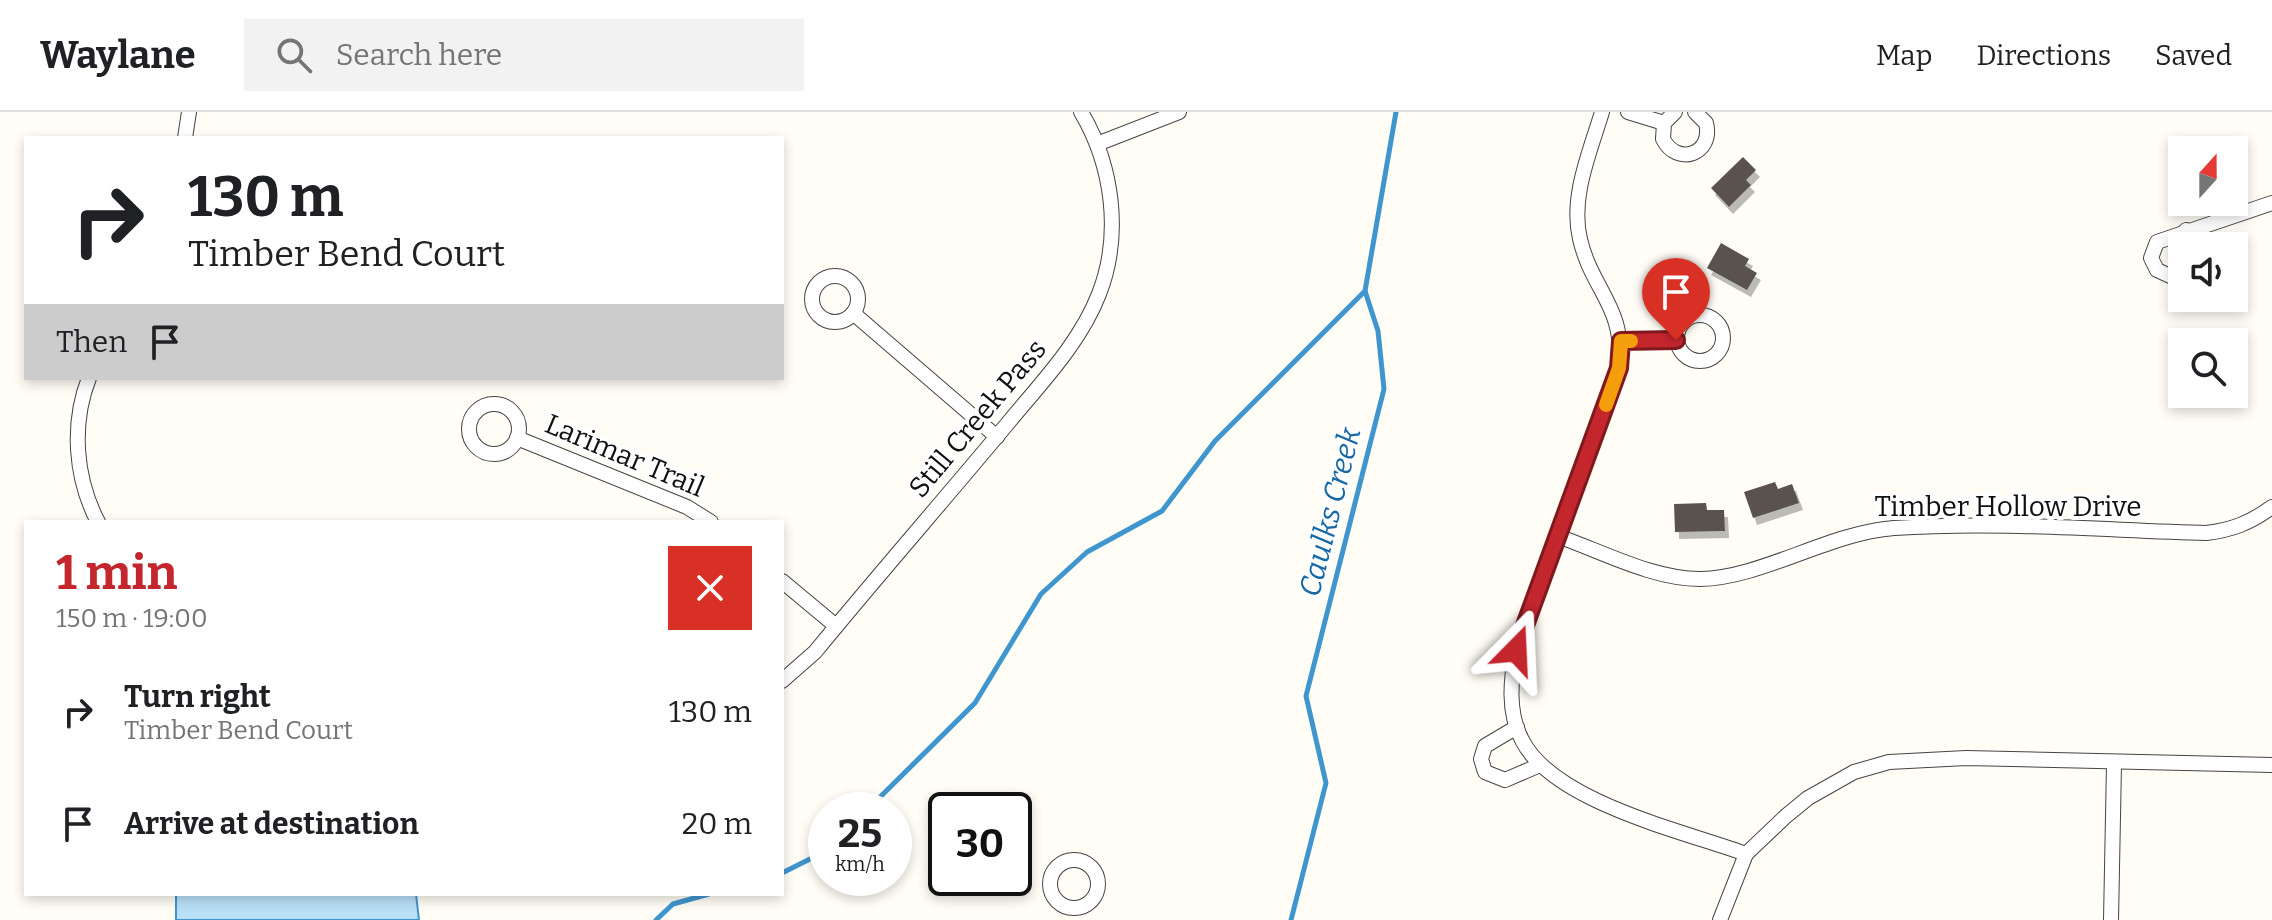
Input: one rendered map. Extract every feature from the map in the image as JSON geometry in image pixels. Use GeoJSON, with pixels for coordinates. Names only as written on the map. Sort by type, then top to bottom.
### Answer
{"type":"FeatureCollection","features":[{"type":"Feature","properties":{"kind":"street"},"geometry":{"type":"LineString","coordinates":[[185,136],[189,112]]}},
{"type":"Feature","properties":{"kind":"street","name":"Still Creek Pass"},"geometry":{"type":"LineString","coordinates":[[784,679],[815,652],[997,437],[1076,338],[1100,293],[1107,267],[1113,217],[1106,167],[1081,112]]}},
{"type":"Feature","properties":{"kind":"street"},"geometry":{"type":"LineString","coordinates":[[1097,144],[1179,112]]}},
{"type":"Feature","properties":{"kind":"street"},"geometry":{"type":"LineString","coordinates":[[1602,112],[1578,195],[1577,216],[1579,238],[1617,319],[1621,341],[1619,368],[1560,537],[1516,650],[1511,688],[1517,727],[1522,740],[1540,765],[1572,789],[1599,802],[1746,854]]}},
{"type":"Feature","properties":{"kind":"street"},"geometry":{"type":"LineString","coordinates":[[1628,112],[1664,123]]}},
{"type":"Feature","properties":{"kind":"street"},"geometry":{"type":"LineString","coordinates":[[1675,112],[1664,123],[1666,146],[1678,155],[1694,154],[1706,143],[1708,131],[1702,116],[1695,112]]}},
{"type":"Feature","properties":{"kind":"street"},"geometry":{"type":"LineString","coordinates":[[2180,232],[2272,203]]}},
{"type":"Feature","properties":{"kind":"street"},"geometry":{"type":"LineString","coordinates":[[2168,236],[2163,238],[2151,254],[2153,264],[2163,274],[2168,274]]}},
{"type":"Feature","properties":{"kind":"street"},"geometry":{"type":"LineString","coordinates":[[853,313],[997,437]]}},
{"type":"Feature","properties":{"kind":"street"},"geometry":{"type":"LineString","coordinates":[[1621,341],[1676,340]]}},
{"type":"Feature","properties":{"kind":"street"},"geometry":{"type":"LineString","coordinates":[[89,380],[78,424],[77,454],[84,486],[97,520]]}},
{"type":"Feature","properties":{"kind":"street","name":"Larimar Trail"},"geometry":{"type":"LineString","coordinates":[[517,438],[687,507],[708,520]]}},
{"type":"Feature","properties":{"kind":"street","name":"Timber Hollow Drive"},"geometry":{"type":"LineString","coordinates":[[1560,537],[1656,571],[1702,579],[1745,570],[1858,533],[1891,528],[1938,526],[2206,533],[2230,530],[2252,521],[2272,507]]}},
{"type":"Feature","properties":{"kind":"street"},"geometry":{"type":"LineString","coordinates":[[784,583],[836,626]]}},
{"type":"Feature","properties":{"kind":"street"},"geometry":{"type":"LineString","coordinates":[[1517,727],[1485,746],[1481,759],[1485,772],[1505,780],[1540,765]]}},
{"type":"Feature","properties":{"kind":"street"},"geometry":{"type":"LineString","coordinates":[[1720,920],[1746,854],[1808,798],[1854,772],[1889,762],[1966,758],[2114,764],[2272,765]]}},
{"type":"Feature","properties":{"kind":"street"},"geometry":{"type":"LineString","coordinates":[[2111,920],[2114,764]]}},
{"type":"Feature","properties":{"kind":"water"},"geometry":{"type":"Polygon","coordinates":[[[176,896],[416,896],[419,920],[176,920],[176,896]]]}},
{"type":"Feature","properties":{"kind":"building"},"geometry":{"type":"Polygon","coordinates":[[[1743,157],[1756,170],[1746,180],[1751,185],[1729,207],[1711,188],[1743,157]]]}},
{"type":"Feature","properties":{"kind":"building"},"geometry":{"type":"Polygon","coordinates":[[[1721,243],[1749,259],[1745,266],[1757,273],[1747,290],[1707,268],[1721,243]]]}},
{"type":"Feature","properties":{"kind":"building"},"geometry":{"type":"Polygon","coordinates":[[[1775,482],[1778,489],[1792,484],[1799,503],[1753,518],[1744,492],[1775,482]]]}},
{"type":"Feature","properties":{"kind":"building"},"geometry":{"type":"Polygon","coordinates":[[[1706,503],[1707,510],[1724,510],[1725,531],[1675,532],[1674,504],[1706,503]]]}},
{"type":"Feature","properties":{"kind":"waterway","name":"Caulks Creek"},"geometry":{"type":"LineString","coordinates":[[1291,920],[1326,783],[1306,696],[1384,389],[1378,331],[1365,291],[1396,112]]}},
{"type":"Feature","properties":{"kind":"waterway"},"geometry":{"type":"LineString","coordinates":[[885,792],[975,703],[1041,594],[1087,552],[1162,511],[1215,441],[1365,291]]}},
{"type":"Feature","properties":{"kind":"waterway"},"geometry":{"type":"LineString","coordinates":[[784,872],[808,860]]}},
{"type":"Feature","properties":{"kind":"waterway"},"geometry":{"type":"LineString","coordinates":[[656,920],[673,904],[702,896]]}},
{"type":"Feature","properties":{"kind":"slow traffic"},"geometry":{"type":"LineString","coordinates":[[1606,405],[1619,368],[1621,341],[1631,341]]}},
{"type":"Feature","properties":{"kind":"route"},"geometry":{"type":"LineString","coordinates":[[1516,650],[1560,537],[1619,368],[1621,341],[1676,340]]}}]}
